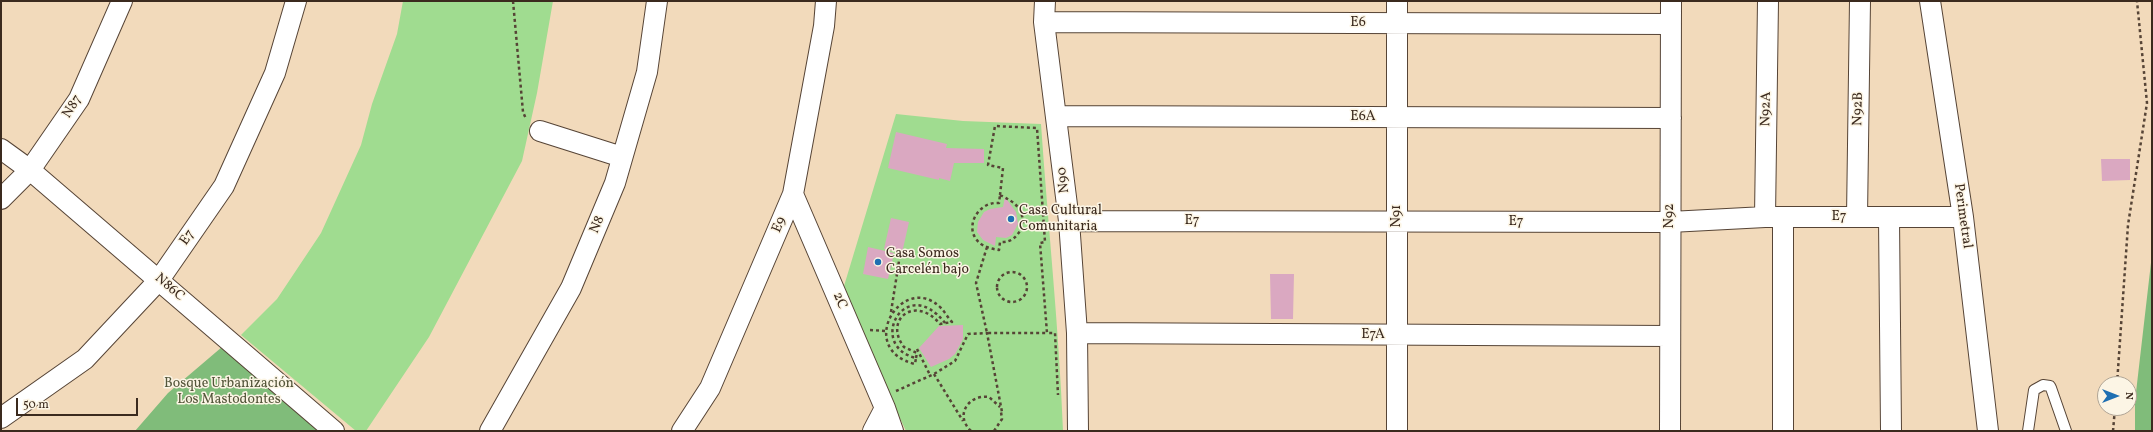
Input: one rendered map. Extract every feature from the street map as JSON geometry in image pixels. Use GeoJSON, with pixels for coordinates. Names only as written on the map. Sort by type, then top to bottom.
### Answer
{"type":"FeatureCollection","features":[{"type":"Feature","properties":{"kind":"street","name":"N87"},"geometry":{"type":"LineString","coordinates":[[1,200],[30,170],[79,99],[122,1]]}},
{"type":"Feature","properties":{"kind":"street","name":"E7"},"geometry":{"type":"LineString","coordinates":[[1,418],[85,359],[159,280],[224,186],[276,73],[296,1]]}},
{"type":"Feature","properties":{"kind":"street","name":"N8"},"geometry":{"type":"LineString","coordinates":[[490,431],[571,288],[615,183],[647,72],[657,1]]}},
{"type":"Feature","properties":{"kind":"street","name":"E9"},"geometry":{"type":"LineString","coordinates":[[682,431],[710,388],[793,194],[824,26],[826,1]]}},
{"type":"Feature","properties":{"kind":"street","name":"N90"},"geometry":{"type":"LineString","coordinates":[[1046,1],[1044,22],[1068,221],[1077,333],[1078,431]]}},
{"type":"Feature","properties":{"kind":"street","name":"N91"},"geometry":{"type":"LineString","coordinates":[[1397,1],[1397,431]]}},
{"type":"Feature","properties":{"kind":"street","name":"N92"},"geometry":{"type":"LineString","coordinates":[[1670,431],[1671,1]]}},
{"type":"Feature","properties":{"kind":"street","name":"N92A"},"geometry":{"type":"LineString","coordinates":[[1768,1],[1774,217],[1783,431]]}},
{"type":"Feature","properties":{"kind":"street","name":"N92B"},"geometry":{"type":"LineString","coordinates":[[1857,218],[1860,1]]}},
{"type":"Feature","properties":{"kind":"street","name":"Perimetral"},"geometry":{"type":"LineString","coordinates":[[1930,1],[1963,217],[1988,431]]}},
{"type":"Feature","properties":{"kind":"street","name":"E6"},"geometry":{"type":"LineString","coordinates":[[1044,22],[1671,24]]}},
{"type":"Feature","properties":{"kind":"street","name":"E6A"},"geometry":{"type":"LineString","coordinates":[[1056,116],[1671,118]]}},
{"type":"Feature","properties":{"kind":"street"},"geometry":{"type":"LineString","coordinates":[[540,130],[622,157]]}},
{"type":"Feature","properties":{"kind":"street","name":"N86C"},"geometry":{"type":"LineString","coordinates":[[1,149],[30,170],[334,431]]}},
{"type":"Feature","properties":{"kind":"street","name":"2C"},"geometry":{"type":"LineString","coordinates":[[793,194],[889,401],[893,431]]}},
{"type":"Feature","properties":{"kind":"street","name":"E7"},"geometry":{"type":"LineString","coordinates":[[1068,221],[1670,222],[1774,217],[1963,217]]}},
{"type":"Feature","properties":{"kind":"street"},"geometry":{"type":"LineString","coordinates":[[1889,218],[1891,431]]}},
{"type":"Feature","properties":{"kind":"street","name":"E7A"},"geometry":{"type":"LineString","coordinates":[[1077,333],[1670,336]]}},
{"type":"Feature","properties":{"kind":"street"},"geometry":{"type":"LineString","coordinates":[[873,431],[889,401]]}},
{"type":"Feature","properties":{"kind":"lane"},"geometry":{"type":"LineString","coordinates":[[2028,431],[2034,390],[2043,385],[2050,386],[2051,388],[2066,431]]}},
{"type":"Feature","properties":{"kind":"path"},"geometry":{"type":"LineString","coordinates":[[514,1],[523,112],[530,126],[540,130]]}},
{"type":"Feature","properties":{"kind":"path"},"geometry":{"type":"LineString","coordinates":[[2118,376],[2128,225],[2147,103],[2137,1]]}},
{"type":"Feature","properties":{"kind":"path"},"geometry":{"type":"LineString","coordinates":[[1000,195],[1015,203],[1020,209],[1023,225],[1014,238],[1007,242],[1000,242],[999,250],[987,247],[975,237],[973,221],[981,208],[988,204],[999,203],[1003,168],[988,165],[994,126],[1038,128],[1045,242],[1040,243],[1047,333]]}},
{"type":"Feature","properties":{"kind":"path"},"geometry":{"type":"LineString","coordinates":[[987,247],[976,283],[1002,412],[999,426],[994,431]]}},
{"type":"Feature","properties":{"kind":"path"},"geometry":{"type":"LineString","coordinates":[[891,314],[900,261]]}},
{"type":"Feature","properties":{"kind":"path"},"geometry":{"type":"LineString","coordinates":[[1012,272],[1023,276],[1028,287],[1024,298],[1013,303],[1002,298],[997,288],[1001,277],[1012,272]]}},
{"type":"Feature","properties":{"kind":"path"},"geometry":{"type":"LineString","coordinates":[[920,298],[931,301],[940,307],[952,322],[940,324],[933,315],[919,310],[912,310],[900,319],[897,326],[899,341],[904,347],[917,353],[915,364],[905,362],[896,355],[889,346],[886,324],[891,314],[898,305],[909,300],[920,298]]}},
{"type":"Feature","properties":{"kind":"path"},"geometry":{"type":"LineString","coordinates":[[916,358],[908,356],[895,343],[892,335],[896,317],[902,310],[910,306],[920,305],[928,307],[936,312],[945,323]]}},
{"type":"Feature","properties":{"kind":"path"},"geometry":{"type":"LineString","coordinates":[[866,330],[886,331]]}},
{"type":"Feature","properties":{"kind":"path"},"geometry":{"type":"LineString","coordinates":[[889,401],[955,361],[968,334],[987,333],[1055,333],[1058,401]]}},
{"type":"Feature","properties":{"kind":"path"},"geometry":{"type":"LineString","coordinates":[[917,349],[930,375]]}},
{"type":"Feature","properties":{"kind":"path"},"geometry":{"type":"LineString","coordinates":[[934,374],[971,431]]}},
{"type":"Feature","properties":{"kind":"path"},"geometry":{"type":"LineString","coordinates":[[966,425],[964,412],[966,406],[976,397],[989,397],[995,401],[1002,412]]}},
{"type":"Feature","properties":{"kind":"path"},"geometry":{"type":"LineString","coordinates":[[2113,431],[2114,416]]}},
{"type":"Feature","properties":{"kind":"green space"},"geometry":{"type":"Polygon","coordinates":[[[403,1],[553,1],[537,93],[522,161],[429,337],[366,431],[356,431],[241,335],[277,299],[321,233],[361,145],[372,104],[397,34],[403,1]]]}},
{"type":"Feature","properties":{"kind":"green space"},"geometry":{"type":"Polygon","coordinates":[[[896,114],[963,121],[1041,124],[1056,315],[1063,431],[906,431],[881,378],[844,286],[896,114]]]}},
{"type":"Feature","properties":{"kind":"green space"},"geometry":{"type":"Polygon","coordinates":[[[2152,254],[2152,431],[2135,431],[2135,416],[2137,416],[2137,384],[2152,254]]]}},
{"type":"Feature","properties":{"kind":"green space","name":"Bosque Urbanización Los Mastodontes"},"geometry":{"type":"Polygon","coordinates":[[[229,341],[334,431],[135,431],[168,393],[229,341]]]}},
{"type":"Feature","properties":{"kind":"building"},"geometry":{"type":"Polygon","coordinates":[[[896,132],[947,144],[946,148],[984,149],[984,163],[954,163],[950,181],[939,178],[939,180],[888,168],[896,132]]]}},
{"type":"Feature","properties":{"kind":"building"},"geometry":{"type":"Polygon","coordinates":[[[2101,159],[2130,159],[2130,180],[2102,181],[2101,159]]]}},
{"type":"Feature","properties":{"kind":"building"},"geometry":{"type":"Polygon","coordinates":[[[1005,197],[1016,212],[1018,224],[1012,235],[1006,238],[996,237],[995,246],[983,240],[977,232],[978,222],[984,212],[990,209],[1003,207],[1005,197]]]}},
{"type":"Feature","properties":{"kind":"building"},"geometry":{"type":"Polygon","coordinates":[[[891,218],[909,222],[902,253],[884,249],[891,218]]]}},
{"type":"Feature","properties":{"kind":"building"},"geometry":{"type":"Polygon","coordinates":[[[868,247],[894,253],[888,279],[863,274],[868,247]]]}},
{"type":"Feature","properties":{"kind":"building"},"geometry":{"type":"Polygon","coordinates":[[[1270,274],[1294,274],[1293,319],[1271,319],[1270,274]]]}},
{"type":"Feature","properties":{"kind":"building"},"geometry":{"type":"Polygon","coordinates":[[[963,325],[963,339],[955,354],[949,359],[931,367],[919,348],[939,326],[963,325]]]}},
{"type":"Feature","properties":{"kind":"place","name":"Casa Cultural Comunitaria"},"geometry":{"type":"Point","coordinates":[1011,219]}},
{"type":"Feature","properties":{"kind":"place","name":"Casa Somos Carcelén bajo"},"geometry":{"type":"Point","coordinates":[878,262]}}]}
